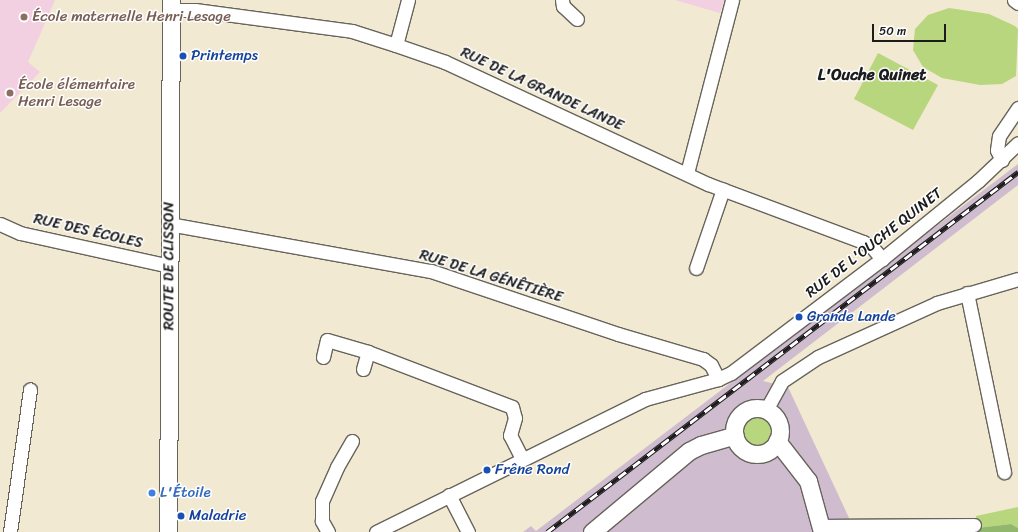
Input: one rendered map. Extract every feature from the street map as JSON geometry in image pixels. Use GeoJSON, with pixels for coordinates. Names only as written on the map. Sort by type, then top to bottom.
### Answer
{"type":"FeatureCollection","features":[{"type":"Feature","properties":{"kind":"main road","name":"ROUTE DE CLISSON"},"geometry":{"type":"LineString","coordinates":[[168,532],[170,5]]}},
{"type":"Feature","properties":{"kind":"main road"},"geometry":{"type":"LineString","coordinates":[[756,408],[766,410],[777,421],[780,431],[777,441],[768,451],[754,454],[741,448],[734,435],[735,424],[741,415],[756,408]]}},
{"type":"Feature","properties":{"kind":"main road"},"geometry":{"type":"LineString","coordinates":[[592,532],[689,452],[701,445],[734,435]]}},
{"type":"Feature","properties":{"kind":"main road"},"geometry":{"type":"LineString","coordinates":[[777,441],[808,481],[821,529]]}},
{"type":"Feature","properties":{"kind":"street"},"geometry":{"type":"LineString","coordinates":[[396,45],[408,0]]}},
{"type":"Feature","properties":{"kind":"street"},"geometry":{"type":"LineString","coordinates":[[562,0],[563,6],[577,19]]}},
{"type":"Feature","properties":{"kind":"street"},"geometry":{"type":"LineString","coordinates":[[687,173],[732,0]]}},
{"type":"Feature","properties":{"kind":"street"},"geometry":{"type":"LineString","coordinates":[[1014,0],[1018,3]]}},
{"type":"Feature","properties":{"kind":"street","name":"RUE DE LA GRANDE LANDE"},"geometry":{"type":"LineString","coordinates":[[170,5],[195,10],[352,31],[445,62],[723,189],[862,242],[872,247],[882,258]]}},
{"type":"Feature","properties":{"kind":"street"},"geometry":{"type":"LineString","coordinates":[[1002,160],[997,150],[999,136],[1018,108]]}},
{"type":"Feature","properties":{"kind":"street","name":"RUE DE L'OUCHE QUINET"},"geometry":{"type":"LineString","coordinates":[[376,532],[646,399],[718,379],[746,362],[882,258],[1002,160],[1018,143]]}},
{"type":"Feature","properties":{"kind":"street"},"geometry":{"type":"LineString","coordinates":[[696,268],[723,189]]}},
{"type":"Feature","properties":{"kind":"street","name":"RUE DES ÉCOLES"},"geometry":{"type":"LineString","coordinates":[[0,224],[20,233],[170,266]]}},
{"type":"Feature","properties":{"kind":"street","name":"RUE DE LA GÉNÊTIÈRE"},"geometry":{"type":"LineString","coordinates":[[169,224],[431,271],[618,334],[703,359],[711,365],[718,379]]}},
{"type":"Feature","properties":{"kind":"street"},"geometry":{"type":"LineString","coordinates":[[766,410],[778,386],[802,366],[851,340],[967,293],[1018,279]]}},
{"type":"Feature","properties":{"kind":"street"},"geometry":{"type":"LineString","coordinates":[[967,293],[1004,472]]}},
{"type":"Feature","properties":{"kind":"street"},"geometry":{"type":"LineString","coordinates":[[323,357],[327,340],[368,352],[512,407],[516,418],[510,435],[522,459]]}},
{"type":"Feature","properties":{"kind":"street"},"geometry":{"type":"LineString","coordinates":[[364,369],[368,352]]}},
{"type":"Feature","properties":{"kind":"street"},"geometry":{"type":"LineString","coordinates":[[10,532],[30,389]]}},
{"type":"Feature","properties":{"kind":"street"},"geometry":{"type":"LineString","coordinates":[[328,532],[322,520],[322,501],[337,467],[352,441]]}},
{"type":"Feature","properties":{"kind":"street"},"geometry":{"type":"LineString","coordinates":[[449,495],[468,532]]}},
{"type":"Feature","properties":{"kind":"street"},"geometry":{"type":"LineString","coordinates":[[821,529],[974,525]]}},
{"type":"Feature","properties":{"kind":"shaded area"},"geometry":{"type":"Polygon","coordinates":[[[0,0],[55,0],[28,62],[40,72],[0,113],[0,0]]]}},
{"type":"Feature","properties":{"kind":"shaded area"},"geometry":{"type":"Polygon","coordinates":[[[675,0],[724,0],[720,13],[675,0]]]}},
{"type":"Feature","properties":{"kind":"shaded area"},"geometry":{"type":"Polygon","coordinates":[[[1018,164],[1018,185],[763,381],[788,387],[850,520],[844,532],[523,532],[531,526],[536,531],[1018,164]]]}},
{"type":"Feature","properties":{"kind":"green space"},"geometry":{"type":"Polygon","coordinates":[[[949,8],[989,14],[1015,26],[1018,29],[1016,76],[1002,84],[980,85],[942,78],[923,67],[913,50],[915,29],[928,15],[949,8]]]}},
{"type":"Feature","properties":{"kind":"green space"},"geometry":{"type":"Polygon","coordinates":[[[878,53],[938,85],[913,130],[854,99],[878,53]]]}},
{"type":"Feature","properties":{"kind":"green space"},"geometry":{"type":"Polygon","coordinates":[[[757,416],[763,417],[770,423],[773,432],[772,438],[766,445],[757,448],[751,447],[744,441],[741,432],[742,426],[748,419],[757,416]]]}},
{"type":"Feature","properties":{"kind":"green space"},"geometry":{"type":"Polygon","coordinates":[[[1018,507],[1018,528],[1011,524],[977,528],[976,516],[1018,507]]]}},
{"type":"Feature","properties":{"kind":"green space"},"geometry":{"type":"Polygon","coordinates":[[[1011,524],[1018,528],[1018,532],[977,532],[977,528],[1011,524]]]}},
{"type":"Feature","properties":{"kind":"railway"},"geometry":{"type":"LineString","coordinates":[[547,532],[1018,172]]}},
{"type":"Feature","properties":{"kind":"place","name":"École maternelle Henri Lesage"},"geometry":{"type":"Point","coordinates":[24,17]}},
{"type":"Feature","properties":{"kind":"place","name":"Printemps"},"geometry":{"type":"Point","coordinates":[183,56]}},
{"type":"Feature","properties":{"kind":"place","name":"École élémentaire Henri Lesage"},"geometry":{"type":"Point","coordinates":[10,93]}},
{"type":"Feature","properties":{"kind":"place","name":"Grande Lande"},"geometry":{"type":"Point","coordinates":[799,317]}},
{"type":"Feature","properties":{"kind":"place","name":"Frêne Rond"},"geometry":{"type":"Point","coordinates":[487,470]}},
{"type":"Feature","properties":{"kind":"place","name":"L'Étoile"},"geometry":{"type":"Point","coordinates":[152,493]}},
{"type":"Feature","properties":{"kind":"place","name":"Maladrie"},"geometry":{"type":"Point","coordinates":[181,516]}},
{"type":"Feature","properties":{"kind":"district","name":"L'Ouche Quinet"},"geometry":{"type":"Point","coordinates":[872,75]}}]}
